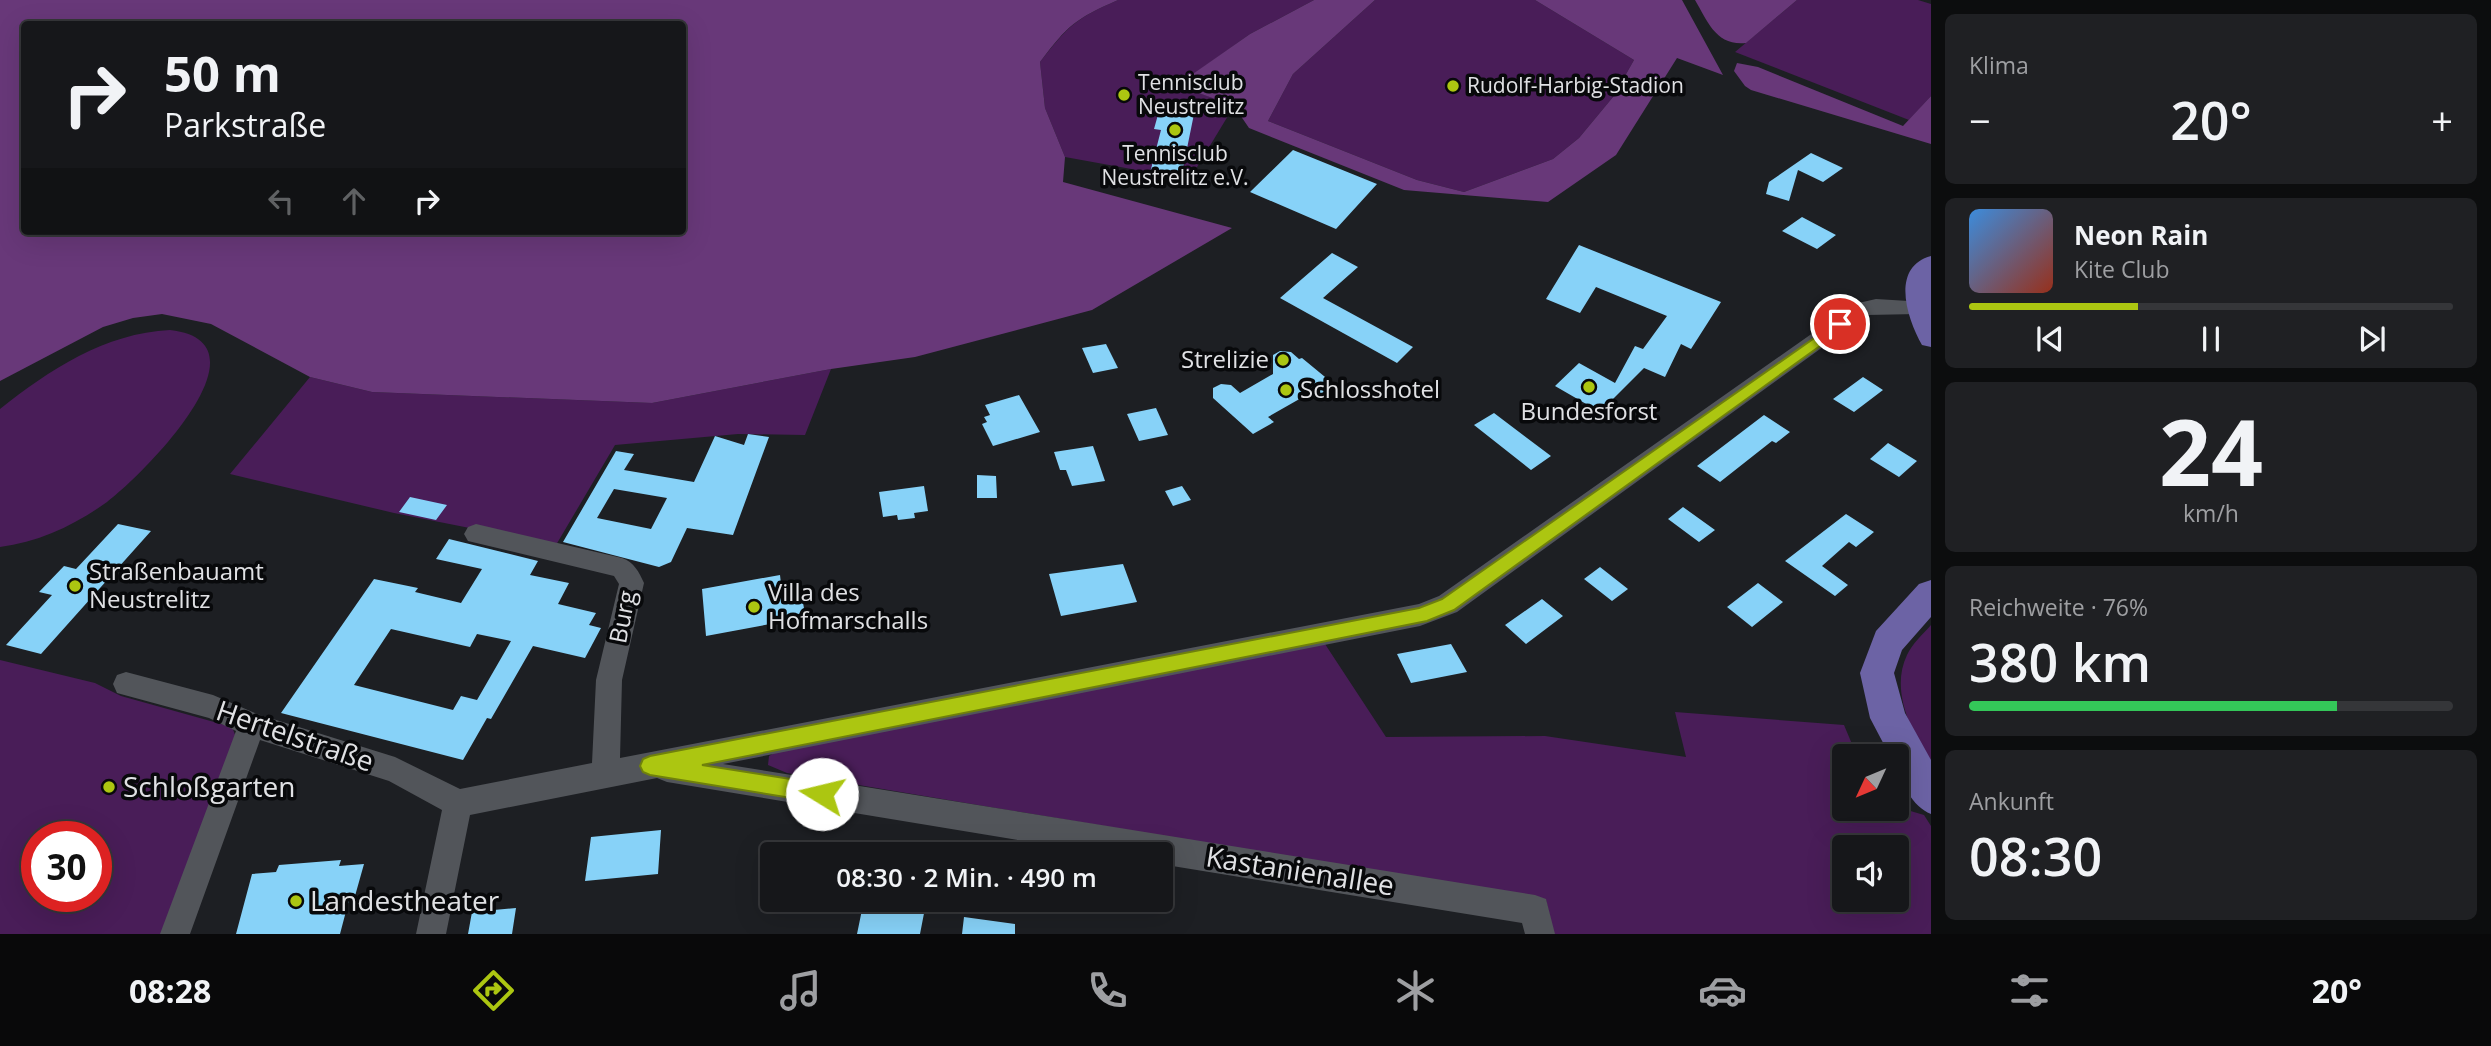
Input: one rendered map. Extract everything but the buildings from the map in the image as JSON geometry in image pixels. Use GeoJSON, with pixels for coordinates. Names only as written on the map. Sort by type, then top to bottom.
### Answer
{"type":"FeatureCollection","features":[{"type":"Feature","properties":{"kind":"main road"},"geometry":{"type":"LineString","coordinates":[[1931,264],[1919,278],[1916,297],[1931,338]]}},
{"type":"Feature","properties":{"kind":"main road"},"geometry":{"type":"LineString","coordinates":[[1931,594],[1888,642],[1877,673],[1888,718],[1931,796]]}},
{"type":"Feature","properties":{"kind":"street"},"geometry":{"type":"LineString","coordinates":[[431,934],[458,803],[1420,615],[1448,604],[1861,309],[1876,306],[1918,307]]}},
{"type":"Feature","properties":{"kind":"street","name":"Burg"},"geometry":{"type":"LineString","coordinates":[[476,534],[622,568],[632,583],[609,680],[605,775]]}},
{"type":"Feature","properties":{"kind":"street","name":"Hertelstraße"},"geometry":{"type":"LineString","coordinates":[[126,684],[213,707],[252,725],[395,770],[458,803]]}},
{"type":"Feature","properties":{"kind":"street"},"geometry":{"type":"LineString","coordinates":[[175,934],[252,725]]}},
{"type":"Feature","properties":{"kind":"street","name":"Kastanienallee"},"geometry":{"type":"LineString","coordinates":[[650,766],[1538,922]]}},
{"type":"Feature","properties":{"kind":"shaded area"},"geometry":{"type":"Polygon","coordinates":[[[0,0],[1118,0],[1073,24],[1040,62],[1045,108],[1065,157],[1063,182],[1232,228],[1092,310],[915,357],[831,369],[652,403],[372,392],[310,377],[211,324],[162,314],[133,318],[103,327],[0,381],[0,0]]]}},
{"type":"Feature","properties":{"kind":"shaded area","name":"Tennisclub Neustrelitz"},"geometry":{"type":"Polygon","coordinates":[[[1118,0],[1314,0],[1250,34],[1178,85],[1234,106],[1191,177],[1181,178],[1065,157],[1045,108],[1040,62],[1074,24],[1118,0]]]}},
{"type":"Feature","properties":{"kind":"shaded area"},"geometry":{"type":"Polygon","coordinates":[[[1314,0],[1375,0],[1293,74],[1268,121],[1417,180],[1464,192],[1553,159],[1579,138],[1613,97],[1634,60],[1535,0],[1682,0],[1723,75],[1677,58],[1616,155],[1548,202],[1404,190],[1249,128],[1234,106],[1177,85],[1250,34],[1314,0]]]}},
{"type":"Feature","properties":{"kind":"shaded area","name":"Rudolf-Harbig-Stadion"},"geometry":{"type":"Polygon","coordinates":[[[1375,0],[1535,0],[1634,60],[1613,97],[1579,138],[1553,159],[1464,192],[1417,180],[1268,121],[1293,74],[1375,0]]]}},
{"type":"Feature","properties":{"kind":"shaded area"},"geometry":{"type":"Polygon","coordinates":[[[1695,0],[1797,0],[1746,43],[1736,43],[1727,41],[1714,31],[1695,0]]]}},
{"type":"Feature","properties":{"kind":"shaded area"},"geometry":{"type":"Polygon","coordinates":[[[1797,0],[1918,0],[1931,4],[1931,96],[1909,120],[1735,52],[1797,0]]]}},
{"type":"Feature","properties":{"kind":"shaded area"},"geometry":{"type":"Polygon","coordinates":[[[1737,63],[1758,67],[1903,126],[1931,96],[1931,144],[1751,90],[1734,71],[1737,63]]]}},
{"type":"Feature","properties":{"kind":"shaded area"},"geometry":{"type":"Polygon","coordinates":[[[170,330],[199,340],[210,358],[206,383],[191,411],[170,439],[124,488],[95,510],[43,537],[0,547],[0,409],[79,356],[123,338],[170,330]]]}},
{"type":"Feature","properties":{"kind":"shaded area"},"geometry":{"type":"Polygon","coordinates":[[[831,369],[805,435],[738,434],[615,445],[556,545],[394,513],[230,474],[310,377],[372,392],[652,403],[831,369]]]}},
{"type":"Feature","properties":{"kind":"shaded area"},"geometry":{"type":"Polygon","coordinates":[[[1931,625],[1931,767],[1911,727],[1902,698],[1901,684],[1907,655],[1931,625]]]}},
{"type":"Feature","properties":{"kind":"shaded area"},"geometry":{"type":"Polygon","coordinates":[[[1325,644],[1386,737],[1545,736],[1686,757],[1675,712],[1844,725],[1852,744],[1832,744],[1832,821],[1909,821],[1909,811],[1924,815],[1931,826],[1931,934],[1554,934],[1546,900],[787,773],[768,765],[769,756],[776,752],[1325,644]]]}},
{"type":"Feature","properties":{"kind":"shaded area","name":"Schloßgarten"},"geometry":{"type":"Polygon","coordinates":[[[0,660],[95,683],[121,696],[232,727],[236,737],[162,934],[0,934],[0,660]]]}},
{"type":"Feature","properties":{"kind":"place","name":"Rudolf-Harbig-Stadion"},"geometry":{"type":"Point","coordinates":[1453,86]}},
{"type":"Feature","properties":{"kind":"place","name":"Tennisclub Neustrelitz"},"geometry":{"type":"Point","coordinates":[1124,95]}},
{"type":"Feature","properties":{"kind":"place","name":"Tennisclub Neustrelitz e.V."},"geometry":{"type":"Point","coordinates":[1175,130]}},
{"type":"Feature","properties":{"kind":"place","name":"Strelizie"},"geometry":{"type":"Point","coordinates":[1283,360]}},
{"type":"Feature","properties":{"kind":"place","name":"Bundesforst"},"geometry":{"type":"Point","coordinates":[1589,387]}},
{"type":"Feature","properties":{"kind":"place","name":"Schlosshotel"},"geometry":{"type":"Point","coordinates":[1286,390]}},
{"type":"Feature","properties":{"kind":"place","name":"Straßenbauamt Neustrelitz"},"geometry":{"type":"Point","coordinates":[75,586]}},
{"type":"Feature","properties":{"kind":"place","name":"Villa des Hofmarschalls"},"geometry":{"type":"Point","coordinates":[754,607]}},
{"type":"Feature","properties":{"kind":"place","name":"Schloßgarten"},"geometry":{"type":"Point","coordinates":[109,787]}},
{"type":"Feature","properties":{"kind":"place","name":"Landestheater"},"geometry":{"type":"Point","coordinates":[296,901]}},
{"type":"Feature","properties":{"kind":"route"},"geometry":{"type":"LineString","coordinates":[[822,794],[650,766],[1420,615],[1448,604],[1840,324]]}}]}
